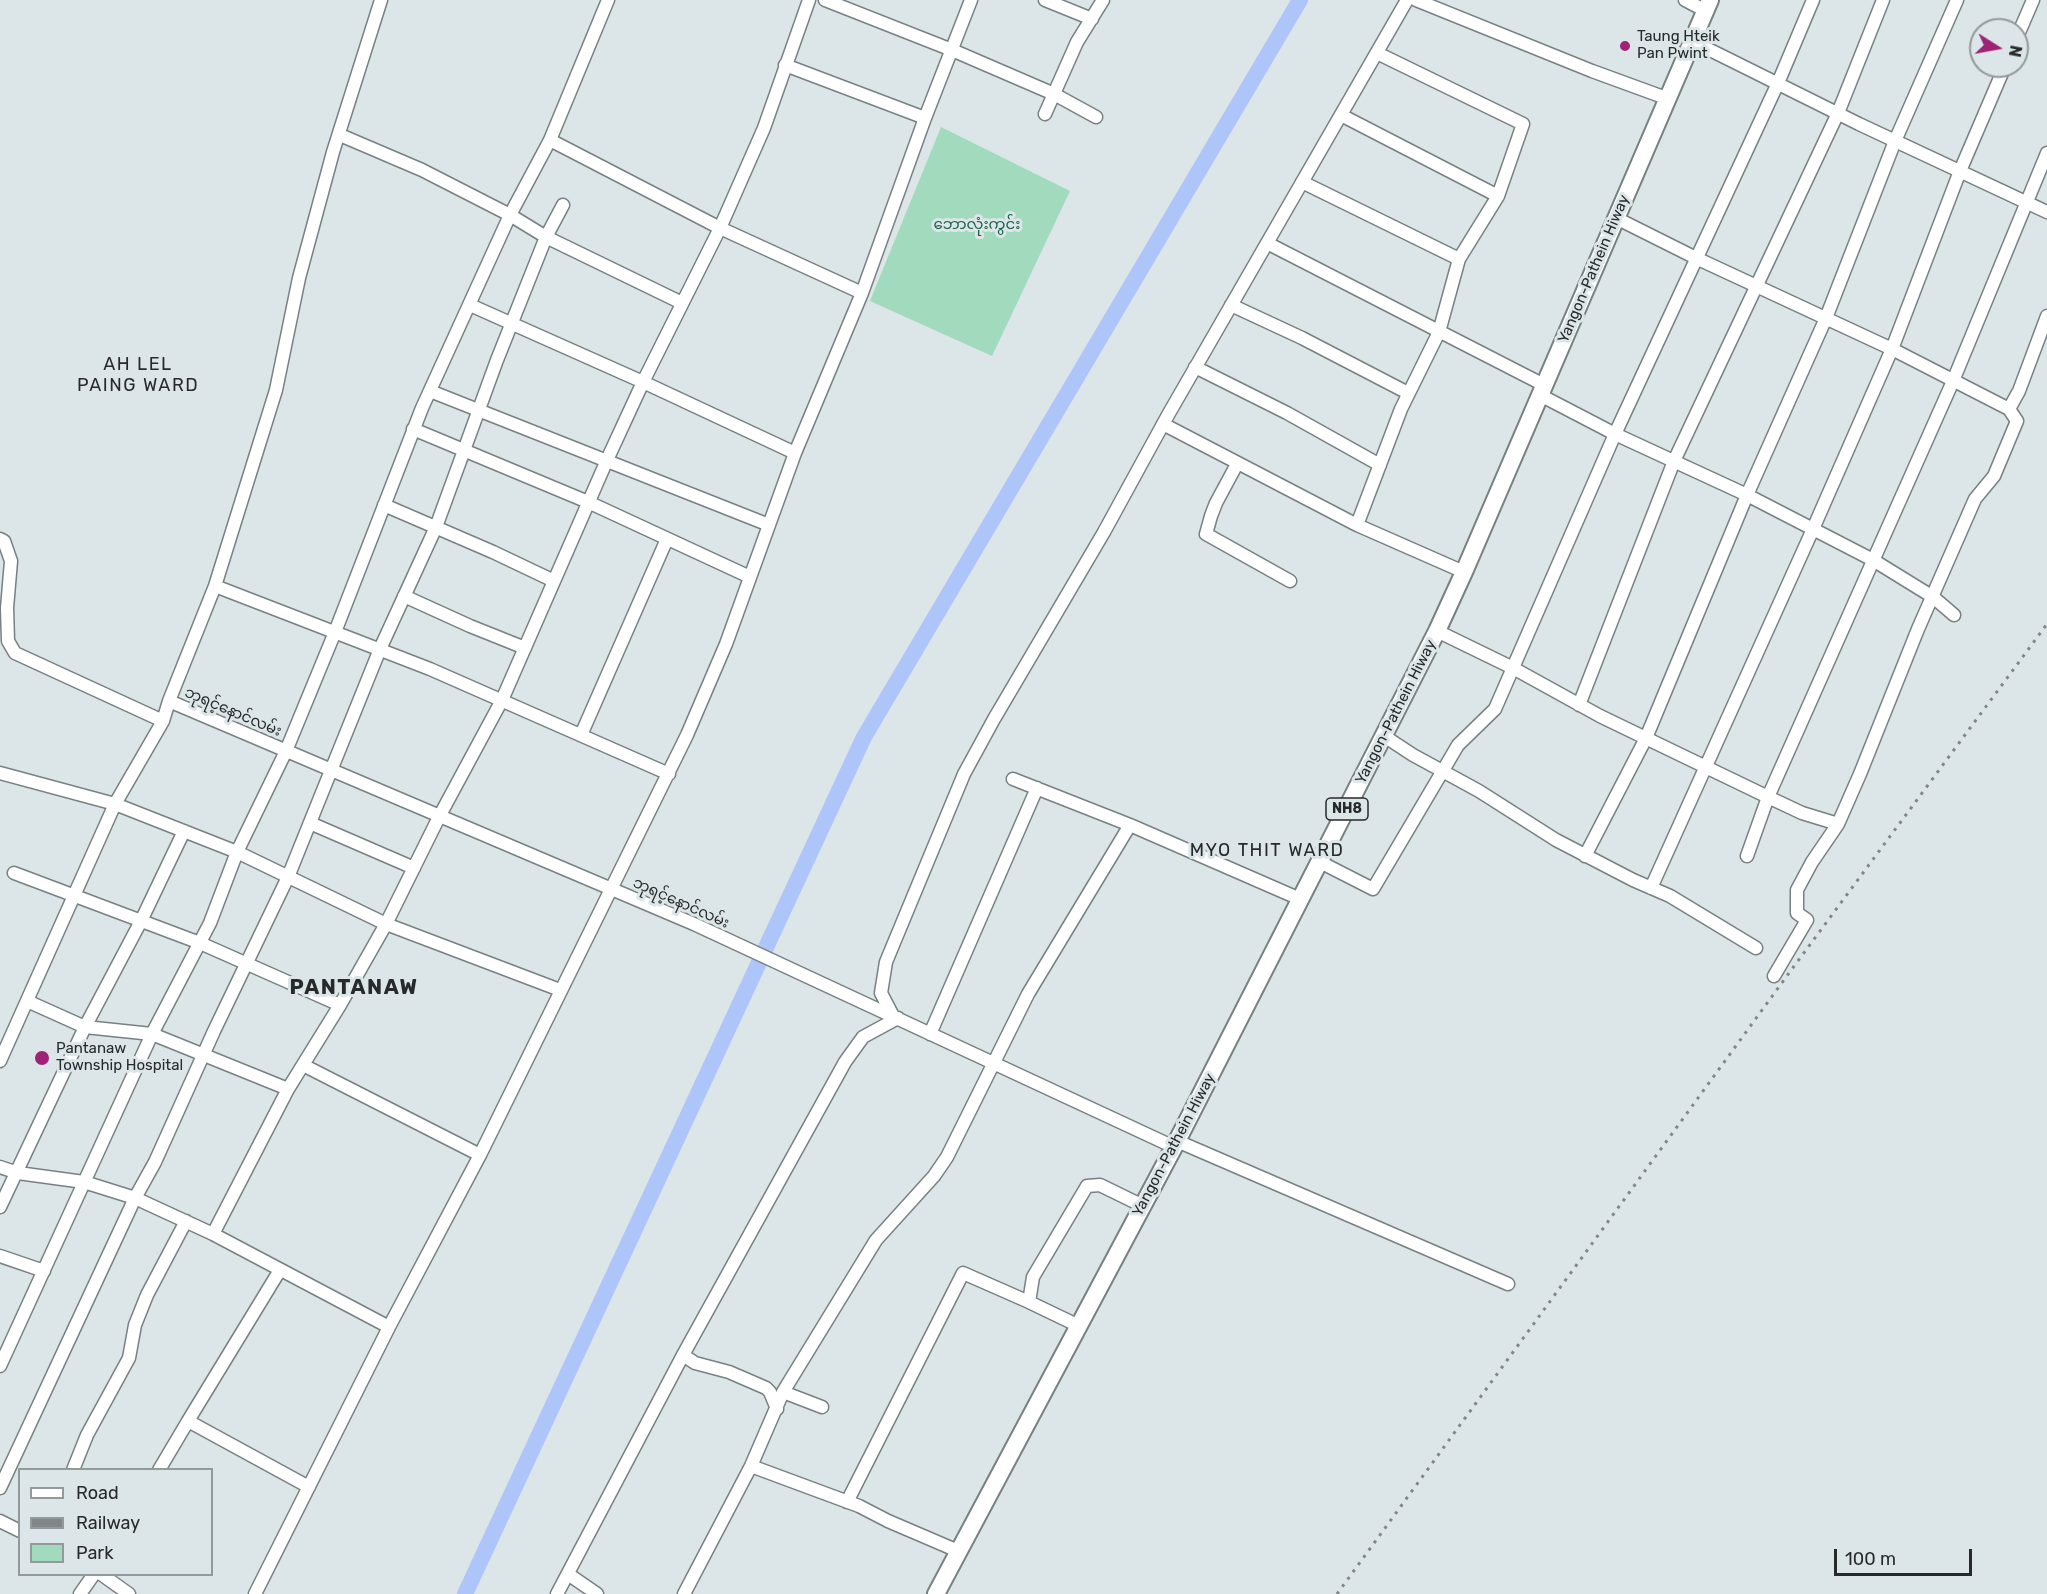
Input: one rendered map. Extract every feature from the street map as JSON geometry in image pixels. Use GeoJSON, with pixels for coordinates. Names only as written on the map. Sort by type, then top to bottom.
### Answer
{"type":"FeatureCollection","features":[{"type":"Feature","properties":{"kind":"highway","name":"Yangon-Pathein Hiway"},"geometry":{"type":"LineString","coordinates":[[936,1594],[1143,1206],[1437,632],[1708,5]]}},
{"type":"Feature","properties":{"kind":"street"},"geometry":{"type":"LineString","coordinates":[[0,1061],[115,804],[163,721],[215,586],[276,390],[299,278],[333,152],[381,0]]}},
{"type":"Feature","properties":{"kind":"street"},"geometry":{"type":"LineString","coordinates":[[0,1366],[152,1034],[210,923],[237,852],[286,751],[336,632],[413,429],[510,214],[550,140],[608,0]]}},
{"type":"Feature","properties":{"kind":"street"},"geometry":{"type":"LineString","coordinates":[[213,1234],[288,1089],[386,924],[502,700],[607,460],[720,228],[764,128],[809,0]]}},
{"type":"Feature","properties":{"kind":"street"},"geometry":{"type":"LineString","coordinates":[[825,0],[952,50],[1054,94],[1096,117]]}},
{"type":"Feature","properties":{"kind":"street"},"geometry":{"type":"LineString","coordinates":[[255,1594],[389,1327],[480,1155],[669,774],[726,644],[795,453],[862,293],[925,118],[971,0]]}},
{"type":"Feature","properties":{"kind":"street"},"geometry":{"type":"LineString","coordinates":[[1045,0],[1092,19]]}},
{"type":"Feature","properties":{"kind":"street"},"geometry":{"type":"LineString","coordinates":[[1045,114],[1077,42],[1103,0]]}},
{"type":"Feature","properties":{"kind":"street"},"geometry":{"type":"LineString","coordinates":[[557,1594],[683,1355],[845,1062],[863,1037],[894,1016],[881,993],[886,962],[964,774],[1407,0]]}},
{"type":"Feature","properties":{"kind":"street"},"geometry":{"type":"LineString","coordinates":[[1416,0],[1592,71],[1666,98]]}},
{"type":"Feature","properties":{"kind":"street"},"geometry":{"type":"LineString","coordinates":[[1685,0],[1708,5]]}},
{"type":"Feature","properties":{"kind":"street"},"geometry":{"type":"LineString","coordinates":[[1320,862],[1373,889],[1458,745],[1495,709],[1615,434],[1778,82],[1813,0]]}},
{"type":"Feature","properties":{"kind":"street"},"geometry":{"type":"LineString","coordinates":[[1579,705],[1674,461],[1838,113],[1883,0]]}},
{"type":"Feature","properties":{"kind":"street"},"geometry":{"type":"LineString","coordinates":[[1585,856],[1646,738],[1747,495],[1826,318],[1896,141],[1957,0]]}},
{"type":"Feature","properties":{"kind":"street"},"geometry":{"type":"LineString","coordinates":[[2025,18],[2033,0]]}},
{"type":"Feature","properties":{"kind":"street"},"geometry":{"type":"LineString","coordinates":[[1692,41],[2047,212]]}},
{"type":"Feature","properties":{"kind":"street"},"geometry":{"type":"LineString","coordinates":[[1357,525],[1408,393],[1438,332],[1459,259],[1498,196],[1523,124],[1377,53]]}},
{"type":"Feature","properties":{"kind":"street"},"geometry":{"type":"LineString","coordinates":[[785,65],[925,118]]}},
{"type":"Feature","properties":{"kind":"street"},"geometry":{"type":"LineString","coordinates":[[1651,888],[1892,349],[1960,171],[2000,78]]}},
{"type":"Feature","properties":{"kind":"street"},"geometry":{"type":"LineString","coordinates":[[1341,115],[1498,196]]}},
{"type":"Feature","properties":{"kind":"street"},"geometry":{"type":"LineString","coordinates":[[340,135],[422,170],[510,214],[546,237],[682,303]]}},
{"type":"Feature","properties":{"kind":"street"},"geometry":{"type":"LineString","coordinates":[[550,140],[720,228],[862,293]]}},
{"type":"Feature","properties":{"kind":"street"},"geometry":{"type":"LineString","coordinates":[[1747,856],[1768,797],[1953,381],[2047,153]]}},
{"type":"Feature","properties":{"kind":"street"},"geometry":{"type":"LineString","coordinates":[[1302,182],[1459,259]]}},
{"type":"Feature","properties":{"kind":"street"},"geometry":{"type":"LineString","coordinates":[[0,1488],[288,877],[380,649],[436,527],[478,410],[546,237],[563,205]]}},
{"type":"Feature","properties":{"kind":"street"},"geometry":{"type":"LineString","coordinates":[[1616,218],[1696,258],[1892,349],[2009,409],[2017,421],[1994,476],[1975,499],[1934,597],[1918,629],[1838,824],[1812,862],[1797,890],[1797,913],[1807,921],[1774,976]]}},
{"type":"Feature","properties":{"kind":"street"},"geometry":{"type":"LineString","coordinates":[[1267,243],[1438,332],[1615,434],[1747,495],[1873,560],[1934,597],[1953,615]]}},
{"type":"Feature","properties":{"kind":"street"},"geometry":{"type":"LineString","coordinates":[[470,305],[795,453]]}},
{"type":"Feature","properties":{"kind":"street"},"geometry":{"type":"LineString","coordinates":[[1231,305],[1302,338],[1408,393]]}},
{"type":"Feature","properties":{"kind":"street"},"geometry":{"type":"LineString","coordinates":[[2009,409],[2019,392],[2047,316]]}},
{"type":"Feature","properties":{"kind":"street"},"geometry":{"type":"LineString","coordinates":[[1195,367],[1287,413],[1380,465]]}},
{"type":"Feature","properties":{"kind":"street"},"geometry":{"type":"LineString","coordinates":[[430,391],[769,525]]}},
{"type":"Feature","properties":{"kind":"street"},"geometry":{"type":"LineString","coordinates":[[1163,424],[1357,525],[1464,572]]}},
{"type":"Feature","properties":{"kind":"street"},"geometry":{"type":"LineString","coordinates":[[413,429],[588,502],[750,577]]}},
{"type":"Feature","properties":{"kind":"street"},"geometry":{"type":"LineString","coordinates":[[1237,464],[1210,516],[1206,534],[1290,581]]}},
{"type":"Feature","properties":{"kind":"street"},"geometry":{"type":"LineString","coordinates":[[384,505],[554,581]]}},
{"type":"Feature","properties":{"kind":"street"},"geometry":{"type":"LineString","coordinates":[[0,538],[4,541],[11,561],[7,608],[8,641],[15,653],[163,721]]}},
{"type":"Feature","properties":{"kind":"street"},"geometry":{"type":"LineString","coordinates":[[580,735],[667,539]]}},
{"type":"Feature","properties":{"kind":"street"},"geometry":{"type":"LineString","coordinates":[[215,586],[380,649],[669,774]]}},
{"type":"Feature","properties":{"kind":"street"},"geometry":{"type":"LineString","coordinates":[[404,596],[525,648]]}},
{"type":"Feature","properties":{"kind":"street"},"geometry":{"type":"LineString","coordinates":[[1437,632],[1513,668],[1579,705],[1768,797],[1802,813],[1838,824]]}},
{"type":"Feature","properties":{"kind":"street","name":"ဘုရင့်နောင်လမ်း"},"geometry":{"type":"LineString","coordinates":[[169,701],[694,924],[994,1064],[1175,1144],[1508,1284]]}},
{"type":"Feature","properties":{"kind":"street"},"geometry":{"type":"LineString","coordinates":[[1384,736],[1546,834],[1585,856],[1670,896],[1756,948]]}},
{"type":"Feature","properties":{"kind":"street"},"geometry":{"type":"LineString","coordinates":[[0,773],[115,804],[237,852],[386,924],[560,990]]}},
{"type":"Feature","properties":{"kind":"street"},"geometry":{"type":"LineString","coordinates":[[1013,779],[1130,825],[1300,899]]}},
{"type":"Feature","properties":{"kind":"street"},"geometry":{"type":"LineString","coordinates":[[930,1034],[1037,788]]}},
{"type":"Feature","properties":{"kind":"street"},"geometry":{"type":"LineString","coordinates":[[310,823],[414,868]]}},
{"type":"Feature","properties":{"kind":"street"},"geometry":{"type":"LineString","coordinates":[[684,1594],[751,1466],[783,1392],[876,1240],[934,1176],[947,1157],[1028,994],[1130,825]]}},
{"type":"Feature","properties":{"kind":"street"},"geometry":{"type":"LineString","coordinates":[[0,1208],[85,1027],[141,921],[184,831]]}},
{"type":"Feature","properties":{"kind":"street"},"geometry":{"type":"LineString","coordinates":[[14,873],[200,943],[339,1005]]}},
{"type":"Feature","properties":{"kind":"street"},"geometry":{"type":"LineString","coordinates":[[27,1001],[85,1027],[152,1034],[288,1089]]}},
{"type":"Feature","properties":{"kind":"street"},"geometry":{"type":"LineString","coordinates":[[303,1065],[480,1155]]}},
{"type":"Feature","properties":{"kind":"street"},"geometry":{"type":"LineString","coordinates":[[0,1167],[18,1173],[84,1182],[135,1198],[213,1234],[389,1327]]}},
{"type":"Feature","properties":{"kind":"street"},"geometry":{"type":"LineString","coordinates":[[1029,1302],[1033,1277],[1088,1186],[1100,1185],[1143,1206]]}},
{"type":"Feature","properties":{"kind":"street"},"geometry":{"type":"LineString","coordinates":[[74,1468],[87,1435],[129,1358],[135,1325],[147,1295],[186,1221]]}},
{"type":"Feature","properties":{"kind":"street"},"geometry":{"type":"LineString","coordinates":[[0,1256],[44,1271]]}},
{"type":"Feature","properties":{"kind":"street"},"geometry":{"type":"LineString","coordinates":[[160,1468],[280,1270]]}},
{"type":"Feature","properties":{"kind":"street"},"geometry":{"type":"LineString","coordinates":[[847,1502],[963,1273],[1078,1326]]}},
{"type":"Feature","properties":{"kind":"street"},"geometry":{"type":"LineString","coordinates":[[683,1355],[696,1364],[729,1372],[766,1388],[777,1409]]}},
{"type":"Feature","properties":{"kind":"street"},"geometry":{"type":"LineString","coordinates":[[783,1392],[822,1407]]}},
{"type":"Feature","properties":{"kind":"street"},"geometry":{"type":"LineString","coordinates":[[188,1421],[309,1487]]}},
{"type":"Feature","properties":{"kind":"street"},"geometry":{"type":"LineString","coordinates":[[751,1466],[847,1502],[958,1551]]}},
{"type":"Feature","properties":{"kind":"street"},"geometry":{"type":"LineString","coordinates":[[0,1521],[18,1530]]}},
{"type":"Feature","properties":{"kind":"street"},"geometry":{"type":"LineString","coordinates":[[568,1574],[597,1594]]}},
{"type":"Feature","properties":{"kind":"street"},"geometry":{"type":"LineString","coordinates":[[80,1594],[93,1576]]}},
{"type":"Feature","properties":{"kind":"street"},"geometry":{"type":"LineString","coordinates":[[102,1576],[129,1594]]}},
{"type":"Feature","properties":{"kind":"green space","name":"ဘောလုံးကွင်း"},"geometry":{"type":"Polygon","coordinates":[[[941,127],[1070,191],[992,356],[870,301],[941,127]]]}},
{"type":"Feature","properties":{"kind":"waterway"},"geometry":{"type":"LineString","coordinates":[[465,1594],[864,737],[1300,0]]}},
{"type":"Feature","properties":{"kind":"railway"},"geometry":{"type":"LineString","coordinates":[[1337,1594],[1789,973],[2047,624]]}},
{"type":"Feature","properties":{"kind":"place","name":"Taung Hteik Pan Pwint"},"geometry":{"type":"Point","coordinates":[1625,46]}},
{"type":"Feature","properties":{"kind":"place","name":"Pantanaw Township Hospital"},"geometry":{"type":"Point","coordinates":[42,1058]}},
{"type":"Feature","properties":{"kind":"district","name":"AH LEL PAING WARD"},"geometry":{"type":"Point","coordinates":[138,376]}},
{"type":"Feature","properties":{"kind":"district","name":"MYO THIT WARD"},"geometry":{"type":"Point","coordinates":[1267,851]}},
{"type":"Feature","properties":{"kind":"district","name":"PANTANAW"},"geometry":{"type":"Point","coordinates":[354,988]}}]}
